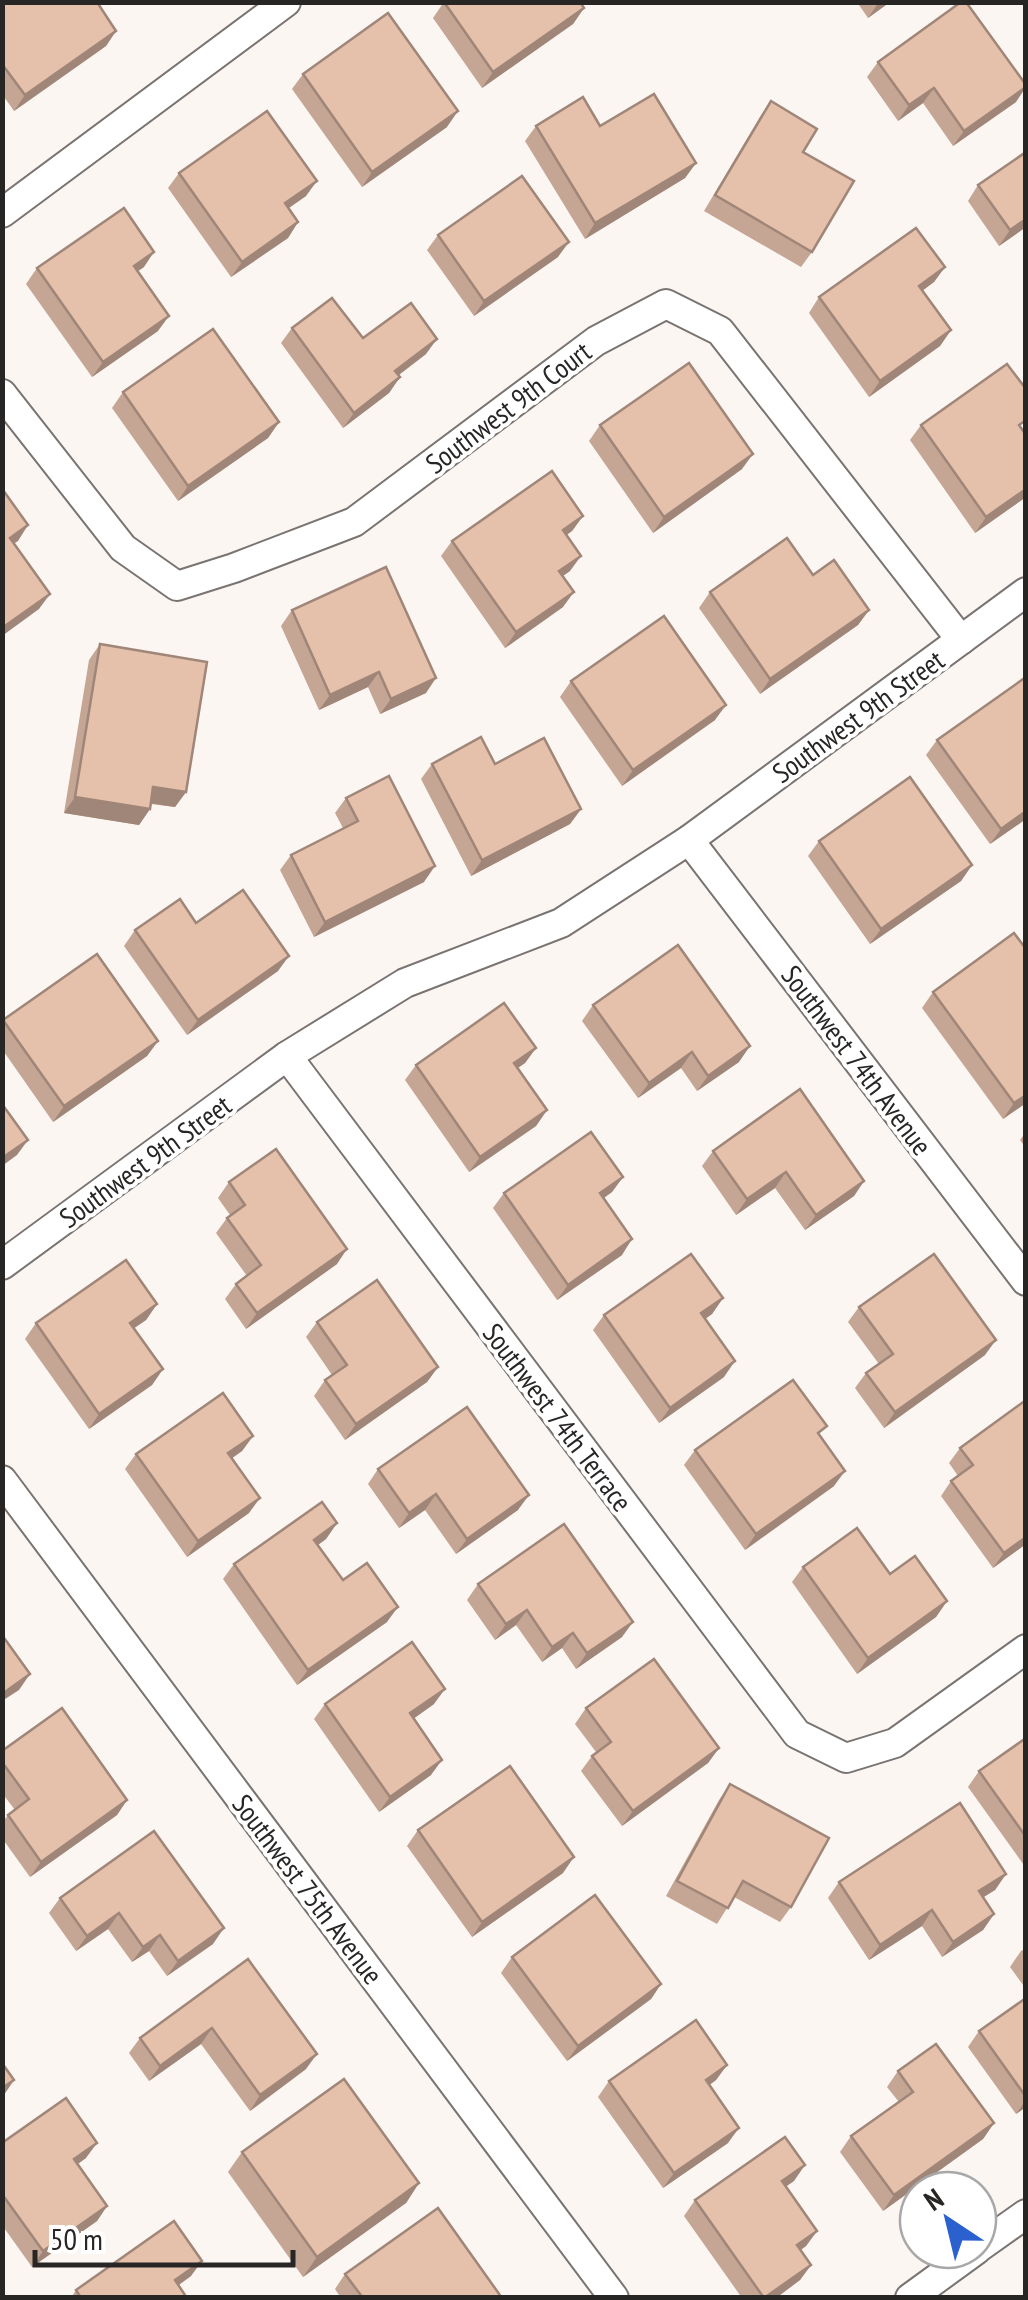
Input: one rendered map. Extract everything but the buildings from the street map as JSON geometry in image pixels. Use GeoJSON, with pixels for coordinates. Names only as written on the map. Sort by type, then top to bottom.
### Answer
{"type":"FeatureCollection","features":[{"type":"Feature","properties":{"kind":"street"},"geometry":{"type":"LineString","coordinates":[[2,213],[286,2]]}},
{"type":"Feature","properties":{"kind":"street","name":"Southwest 9th Court"},"geometry":{"type":"LineString","coordinates":[[2,394],[122,548],[177,586],[354,522],[596,341],[666,304],[720,330],[960,640]]}},
{"type":"Feature","properties":{"kind":"street","name":"Southwest 9th Street"},"geometry":{"type":"LineString","coordinates":[[2,1265],[286,1056],[405,983],[561,923],[689,840],[1026,592]]}},
{"type":"Feature","properties":{"kind":"street","name":"Southwest 74th Avenue"},"geometry":{"type":"LineString","coordinates":[[689,840],[1026,1281]]}},
{"type":"Feature","properties":{"kind":"street","name":"Southwest 74th Terrace"},"geometry":{"type":"LineString","coordinates":[[286,1056],[797,1734],[846,1758],[895,1744],[1026,1649]]}},
{"type":"Feature","properties":{"kind":"street","name":"Southwest 75th Avenue"},"geometry":{"type":"LineString","coordinates":[[2,1480],[614,2298]]}},
{"type":"Feature","properties":{"kind":"street"},"geometry":{"type":"LineString","coordinates":[[998,2234],[1026,2214]]}},
{"type":"Feature","properties":{"kind":"street"},"geometry":{"type":"LineString","coordinates":[[910,2298],[948,2270]]}}]}
